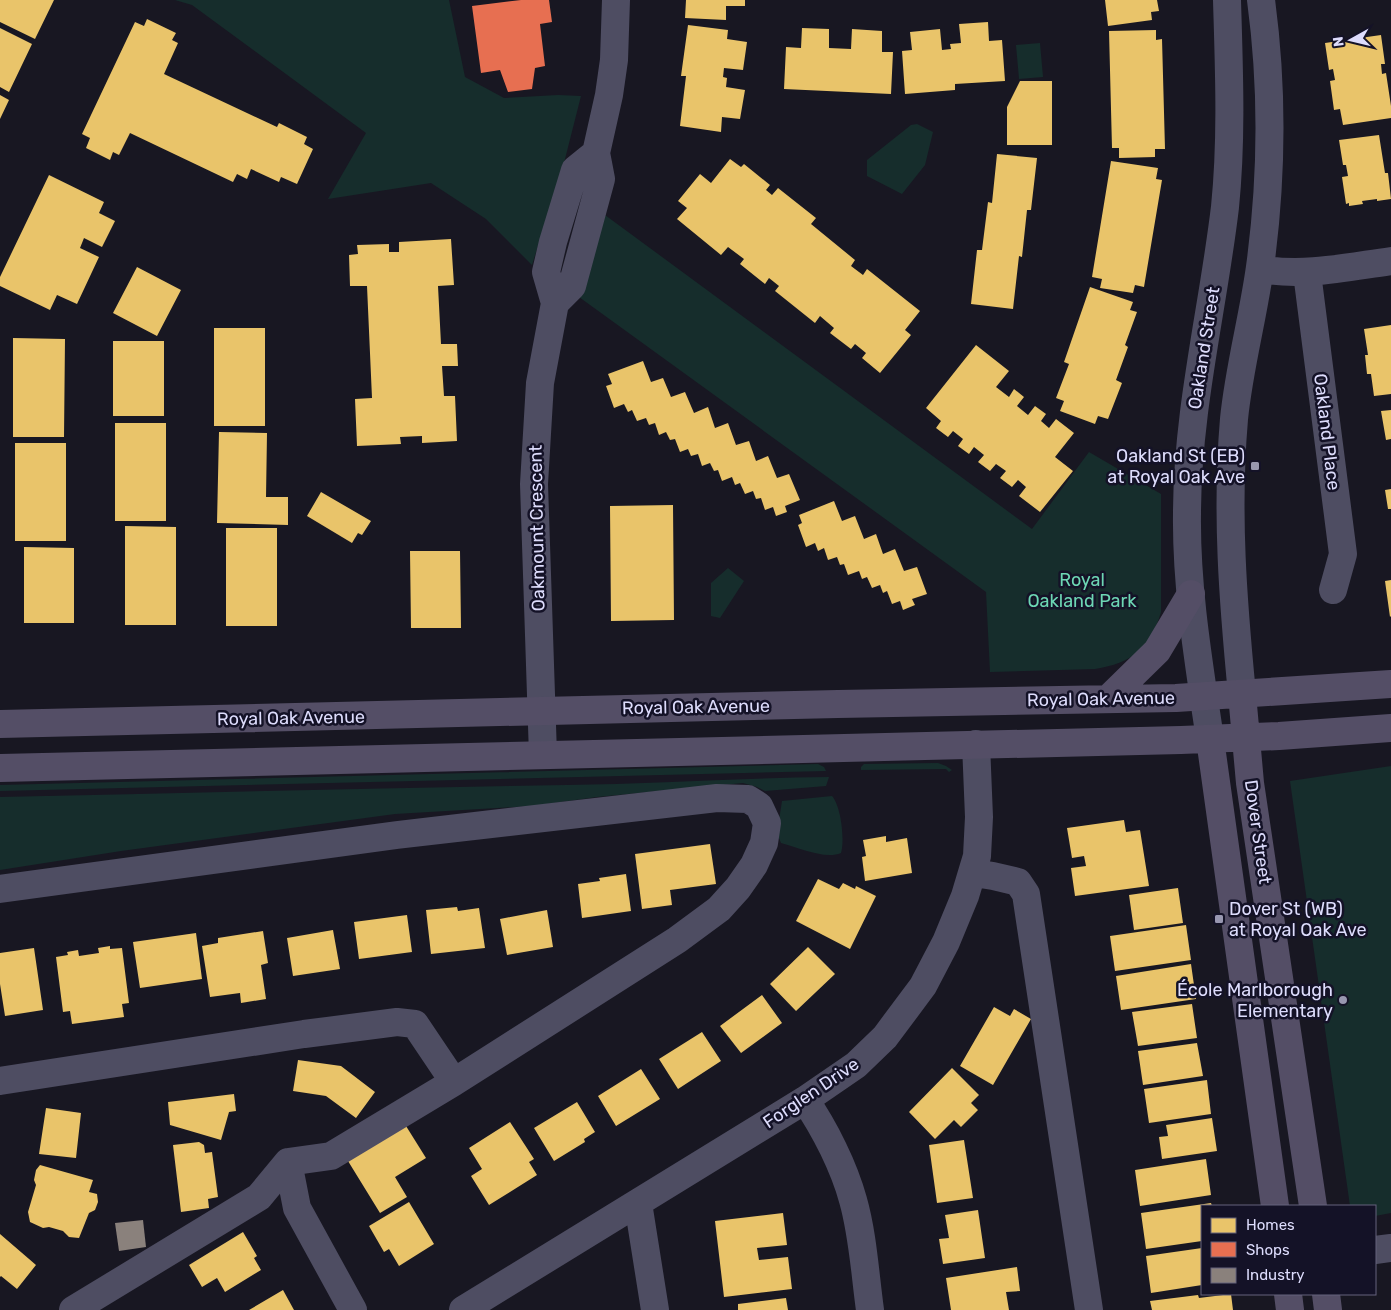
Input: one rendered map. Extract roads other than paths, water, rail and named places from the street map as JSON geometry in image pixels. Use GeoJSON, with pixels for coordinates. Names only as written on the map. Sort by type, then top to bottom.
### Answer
{"type":"FeatureCollection","features":[{"type":"Feature","properties":{"kind":"main road"},"geometry":{"type":"LineString","coordinates":[[1109,698],[1157,650],[1191,594]]}},
{"type":"Feature","properties":{"kind":"main road","name":"Royal Oak Avenue"},"geometry":{"type":"LineString","coordinates":[[0,724],[1204,696],[1391,684]]}},
{"type":"Feature","properties":{"kind":"main road","name":"Dover Street"},"geometry":{"type":"LineString","coordinates":[[1242,694],[1250,783],[1313,1205]]}},
{"type":"Feature","properties":{"kind":"main road"},"geometry":{"type":"LineString","coordinates":[[0,768],[1246,737],[1391,728]]}},
{"type":"Feature","properties":{"kind":"main road","name":"Dover Street"},"geometry":{"type":"LineString","coordinates":[[1210,738],[1275,1205]]}},
{"type":"Feature","properties":{"kind":"main road"},"geometry":{"type":"LineString","coordinates":[[1288,1295],[1290,1310]]}},
{"type":"Feature","properties":{"kind":"main road"},"geometry":{"type":"LineString","coordinates":[[1326,1295],[1328,1310]]}},
{"type":"Feature","properties":{"kind":"street","name":"Oakmount Crescent"},"geometry":{"type":"LineString","coordinates":[[543,755],[534,484],[540,383],[555,303],[572,286],[601,179],[596,153],[609,95],[614,60],[616,0]]}},
{"type":"Feature","properties":{"kind":"street","name":"Oakland Street"},"geometry":{"type":"LineString","coordinates":[[1204,696],[1191,594],[1186,514],[1195,398],[1215,278],[1229,168],[1230,124],[1227,0]]}},
{"type":"Feature","properties":{"kind":"street"},"geometry":{"type":"LineString","coordinates":[[1242,694],[1230,553],[1230,489],[1234,418],[1243,355],[1260,269],[1268,205],[1271,116],[1262,0]]}},
{"type":"Feature","properties":{"kind":"street"},"geometry":{"type":"LineString","coordinates":[[1260,269],[1280,273],[1306,273],[1391,261]]}},
{"type":"Feature","properties":{"kind":"street","name":"Oakland Place"},"geometry":{"type":"LineString","coordinates":[[1306,273],[1343,554],[1333,590]]}},
{"type":"Feature","properties":{"kind":"street","name":"Dover Street"},"geometry":{"type":"LineString","coordinates":[[1204,696],[1210,738]]}},
{"type":"Feature","properties":{"kind":"street","name":"Forglen Drive"},"geometry":{"type":"LineString","coordinates":[[463,1310],[805,1100],[856,1065],[885,1037],[922,986],[946,942],[974,873],[979,838],[976,744]]}},
{"type":"Feature","properties":{"kind":"street"},"geometry":{"type":"LineString","coordinates":[[0,889],[397,834],[717,798],[748,800],[759,806],[767,823],[764,843],[754,864],[738,888],[719,909],[677,940],[454,1082],[331,1156],[288,1162],[259,1197],[72,1310]]}},
{"type":"Feature","properties":{"kind":"street"},"geometry":{"type":"LineString","coordinates":[[974,873],[1018,882],[1026,894],[1089,1310]]}},
{"type":"Feature","properties":{"kind":"street"},"geometry":{"type":"LineString","coordinates":[[0,1081],[304,1034],[398,1022],[415,1024],[454,1082]]}},
{"type":"Feature","properties":{"kind":"street"},"geometry":{"type":"LineString","coordinates":[[805,1100],[822,1127],[845,1175],[853,1200],[870,1310]]}},
{"type":"Feature","properties":{"kind":"street"},"geometry":{"type":"LineString","coordinates":[[288,1162],[297,1208],[353,1310]]}},
{"type":"Feature","properties":{"kind":"street"},"geometry":{"type":"LineString","coordinates":[[638,1203],[655,1310]]}},
{"type":"Feature","properties":{"kind":"street"},"geometry":{"type":"LineString","coordinates":[[1376,1250],[1391,1248]]}},
{"type":"Feature","properties":{"kind":"place","name":"Oakland St (EB) at Royal Oak Ave"},"geometry":{"type":"Point","coordinates":[1255,466]}},
{"type":"Feature","properties":{"kind":"place","name":"Dover St (WB) at Royal Oak Ave"},"geometry":{"type":"Point","coordinates":[1219,919]}},
{"type":"Feature","properties":{"kind":"place","name":"École Marlborough Elementary"},"geometry":{"type":"Point","coordinates":[1343,1000]}},
{"type":"Feature","properties":{"kind":"park label","name":"Royal Oakland Park"},"geometry":{"type":"Point","coordinates":[1082,590]}}]}
